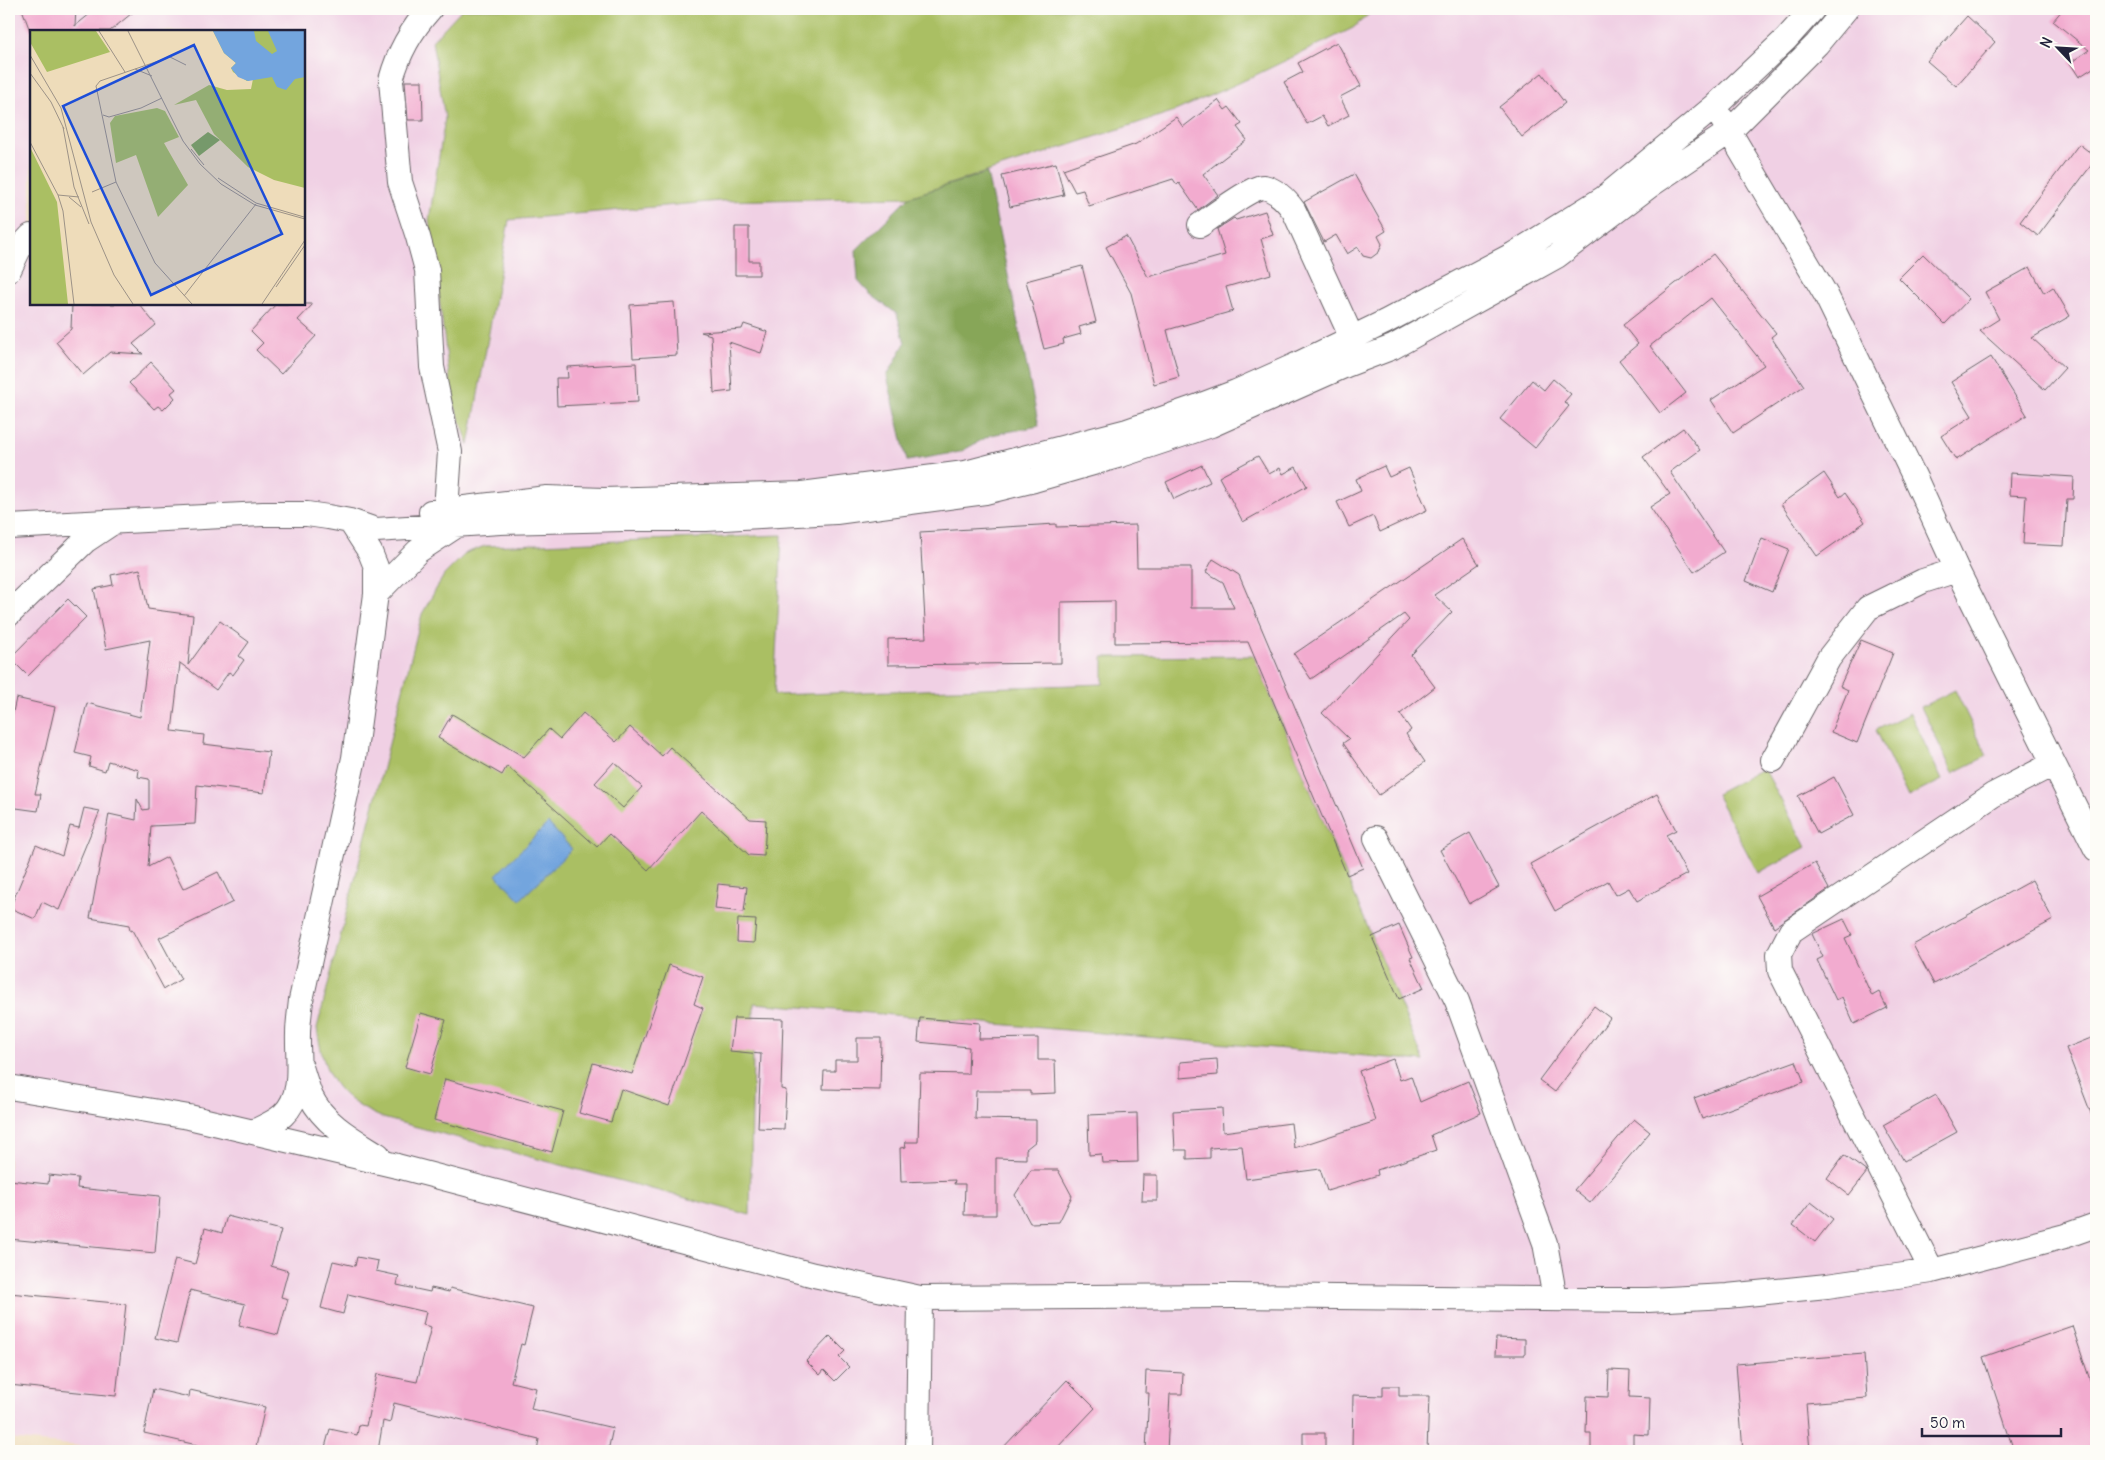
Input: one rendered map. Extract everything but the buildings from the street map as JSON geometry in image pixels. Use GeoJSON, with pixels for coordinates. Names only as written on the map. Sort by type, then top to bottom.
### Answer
{"type":"FeatureCollection","features":[{"type":"Feature","properties":{"kind":"street"},"geometry":{"type":"LineString","coordinates":[[430,9],[395,64],[391,80],[400,182],[427,270],[432,367],[450,452],[453,517]]}},
{"type":"Feature","properties":{"kind":"street"},"geometry":{"type":"LineString","coordinates":[[376,594],[453,517],[547,498],[604,500],[802,494],[965,473],[1145,425],[1236,392],[1352,338],[1514,254],[1596,203],[1715,106],[1786,40],[1813,9]]}},
{"type":"Feature","properties":{"kind":"street"},"geometry":{"type":"LineString","coordinates":[[9,527],[262,514],[306,514],[350,521],[453,517],[706,519],[836,512],[985,492],[1121,456],[1211,425],[1346,364],[1401,342],[1557,256],[1652,184],[1729,132],[1817,44],[1846,9]]}},
{"type":"Feature","properties":{"kind":"street"},"geometry":{"type":"LineString","coordinates":[[1715,106],[1826,294],[1915,478],[1957,570],[2096,848]]}},
{"type":"Feature","properties":{"kind":"street"},"geometry":{"type":"LineString","coordinates":[[1200,225],[1242,196],[1260,187],[1265,187],[1284,199],[1294,211],[1352,338]]}},
{"type":"Feature","properties":{"kind":"street"},"geometry":{"type":"LineString","coordinates":[[9,270],[19,249],[30,237]]}},
{"type":"Feature","properties":{"kind":"street"},"geometry":{"type":"LineString","coordinates":[[253,1132],[284,1114],[293,1102],[298,1086],[298,1034],[301,1000],[354,758],[376,594],[376,568],[370,552],[350,521]]}},
{"type":"Feature","properties":{"kind":"street"},"geometry":{"type":"LineString","coordinates":[[9,614],[85,541],[112,523]]}},
{"type":"Feature","properties":{"kind":"street"},"geometry":{"type":"LineString","coordinates":[[1773,760],[1829,658],[1868,608],[1923,581],[1957,570]]}},
{"type":"Feature","properties":{"kind":"street"},"geometry":{"type":"LineString","coordinates":[[1932,1271],[1780,971],[1779,954],[1791,931],[1843,895],[1906,855],[1993,795],[2054,764]]}},
{"type":"Feature","properties":{"kind":"street"},"geometry":{"type":"LineString","coordinates":[[1376,838],[1457,1000],[1545,1242],[1555,1299]]}},
{"type":"Feature","properties":{"kind":"street"},"geometry":{"type":"LineString","coordinates":[[299,1062],[312,1098],[328,1119],[347,1136],[397,1166]]}},
{"type":"Feature","properties":{"kind":"street"},"geometry":{"type":"LineString","coordinates":[[9,1087],[189,1117],[397,1166],[807,1274],[920,1298],[1233,1296],[1648,1300],[1727,1296],[1827,1286],[1932,1271],[2065,1236],[2096,1225]]}},
{"type":"Feature","properties":{"kind":"street"},"geometry":{"type":"LineString","coordinates":[[918,1451],[920,1298]]}},
{"type":"Feature","properties":{"kind":"shaded area"},"geometry":{"type":"Polygon","coordinates":[[[9,9],[462,9],[432,41],[445,118],[429,220],[452,398],[469,444],[509,220],[720,201],[909,197],[1239,83],[1353,28],[1375,9],[2096,9],[2096,1451],[133,1451],[9,1439],[9,9]]]}},
{"type":"Feature","properties":{"kind":"green space"},"geometry":{"type":"Polygon","coordinates":[[[462,9],[1375,9],[1353,28],[1239,83],[1175,111],[909,197],[720,201],[509,220],[469,445],[452,398],[429,220],[445,118],[432,41],[462,9]]]}},
{"type":"Feature","properties":{"kind":"green space"},"geometry":{"type":"Polygon","coordinates":[[[987,173],[1039,426],[991,435],[960,452],[907,461],[887,376],[905,343],[897,314],[870,294],[858,281],[856,250],[909,197],[987,173]]]}},
{"type":"Feature","properties":{"kind":"green space"},"geometry":{"type":"Polygon","coordinates":[[[782,535],[774,695],[1103,684],[1103,657],[1254,656],[1424,1061],[754,1003],[750,1215],[383,1118],[343,1094],[329,1073],[317,1028],[422,614],[444,575],[466,553],[485,546],[782,535]]]}},
{"type":"Feature","properties":{"kind":"green space"},"geometry":{"type":"Polygon","coordinates":[[[1955,690],[1987,756],[1953,773],[1921,707],[1955,690]]]}},
{"type":"Feature","properties":{"kind":"green space"},"geometry":{"type":"Polygon","coordinates":[[[1910,713],[1942,780],[1908,797],[1876,730],[1910,713]]]}},
{"type":"Feature","properties":{"kind":"green space"},"geometry":{"type":"Polygon","coordinates":[[[1764,768],[1806,847],[1758,873],[1716,794],[1764,768]]]}},
{"type":"Feature","properties":{"kind":"water"},"geometry":{"type":"Polygon","coordinates":[[[548,823],[572,849],[520,900],[496,875],[548,823]]]}}]}
